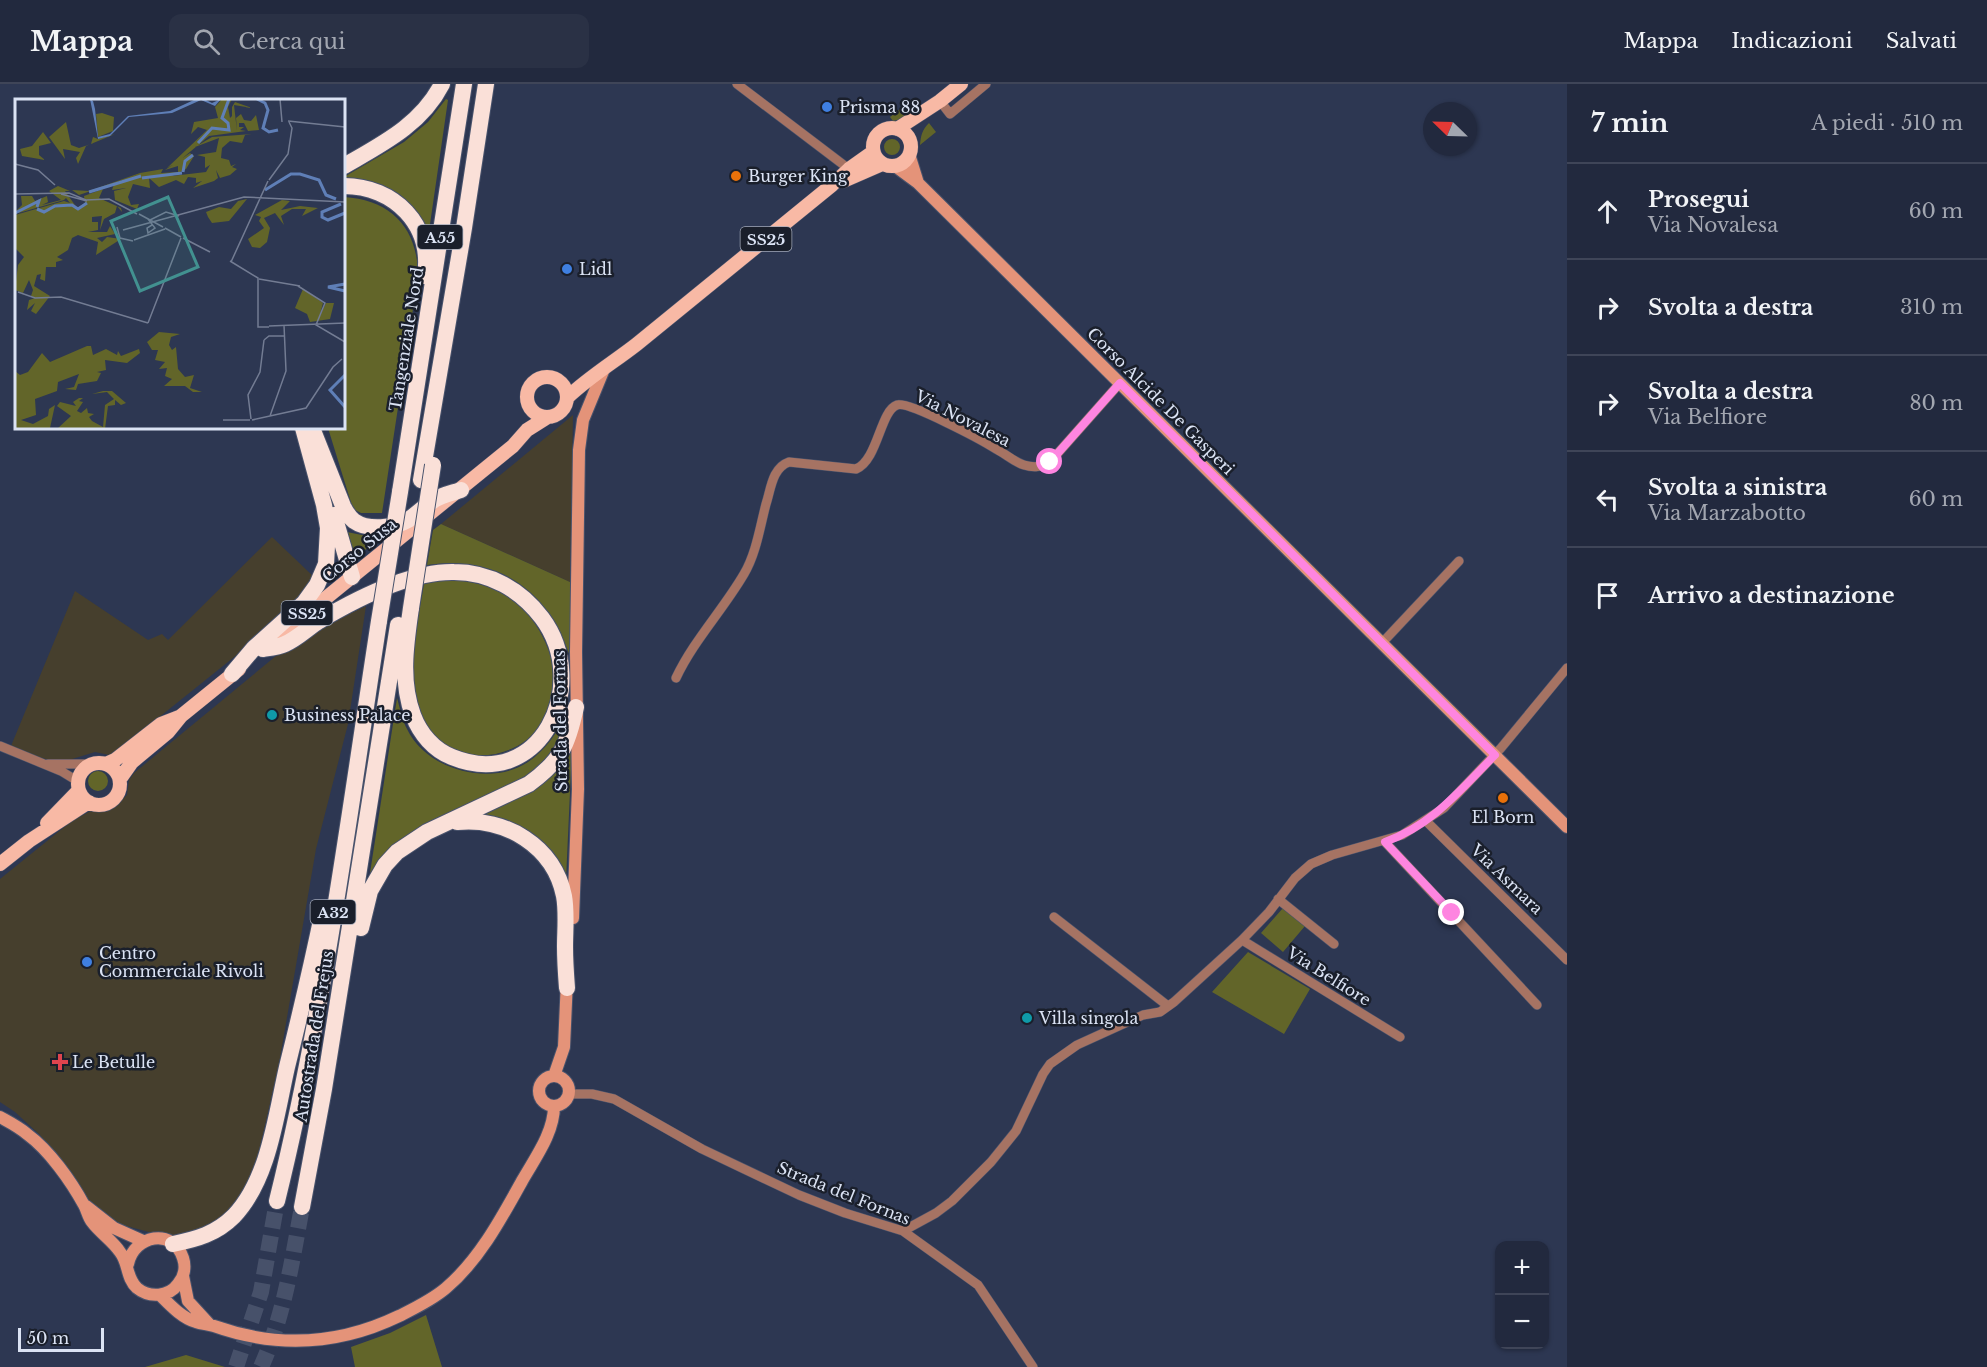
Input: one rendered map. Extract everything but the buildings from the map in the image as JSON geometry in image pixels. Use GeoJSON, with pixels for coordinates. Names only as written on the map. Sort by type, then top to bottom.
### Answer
{"type":"FeatureCollection","features":[{"type":"Feature","properties":{"kind":"highway"},"geometry":{"type":"LineString","coordinates":[[345,165],[407,127],[422,113],[442,84]]}},
{"type":"Feature","properties":{"kind":"highway","name":"Tangenziale Nord"},"geometry":{"type":"LineString","coordinates":[[400,492],[464,84]]}},
{"type":"Feature","properties":{"kind":"highway","name":"A55"},"geometry":{"type":"LineString","coordinates":[[421,480],[486,84]]}},
{"type":"Feature","properties":{"kind":"highway"},"geometry":{"type":"LineString","coordinates":[[464,228],[483,177],[497,84]]}},
{"type":"Feature","properties":{"kind":"highway"},"geometry":{"type":"LineString","coordinates":[[345,186],[360,188],[392,200],[405,210],[415,222],[422,236],[426,252],[426,270],[412,357],[416,390]]}},
{"type":"Feature","properties":{"kind":"highway"},"geometry":{"type":"LineString","coordinates":[[263,649],[285,644],[339,610],[378,592],[420,576],[454,572],[473,573],[507,585],[521,594],[545,622],[560,654],[561,693],[556,713],[547,732],[533,747],[517,757],[500,763],[481,764],[447,755],[433,745],[422,732],[413,715],[408,696],[405,610],[433,465],[436,445],[432,416]]}},
{"type":"Feature","properties":{"kind":"highway"},"geometry":{"type":"LineString","coordinates":[[310,431],[349,517],[365,526],[382,527],[398,524],[408,520],[436,498],[460,490]]}},
{"type":"Feature","properties":{"kind":"highway"},"geometry":{"type":"LineString","coordinates":[[310,431],[352,577]]}},
{"type":"Feature","properties":{"kind":"highway"},"geometry":{"type":"LineString","coordinates":[[232,674],[254,648],[304,603],[317,585],[326,564],[328,528],[310,431]]}},
{"type":"Feature","properties":{"kind":"highway","name":"Autostrada del Frejus"},"geometry":{"type":"LineString","coordinates":[[302,1207],[405,610],[421,480]]}},
{"type":"Feature","properties":{"kind":"highway","name":"Autostrada del Frejus"},"geometry":{"type":"LineString","coordinates":[[277,1201],[310,1045],[400,492]]}},
{"type":"Feature","properties":{"kind":"highway"},"geometry":{"type":"LineString","coordinates":[[324,1089],[340,1052],[356,954],[370,891],[381,871],[397,852],[411,841],[529,784],[542,775],[562,752],[569,739],[576,706]]}},
{"type":"Feature","properties":{"kind":"highway"},"geometry":{"type":"LineString","coordinates":[[447,823],[470,820],[500,825],[528,839],[549,863],[564,896],[567,988]]}},
{"type":"Feature","properties":{"kind":"highway"},"geometry":{"type":"LineString","coordinates":[[173,1244],[217,1231],[248,1197],[264,1164],[326,897],[342,857]]}},
{"type":"Feature","properties":{"kind":"main road"},"geometry":{"type":"LineString","coordinates":[[909,140],[940,101],[961,84]]}},
{"type":"Feature","properties":{"kind":"main road","name":"SS25"},"geometry":{"type":"LineString","coordinates":[[546,418],[559,414],[567,404],[568,397],[586,380],[604,369],[849,169],[873,152],[874,140],[879,133],[887,129],[897,129],[940,101]]}},
{"type":"Feature","properties":{"kind":"main road"},"geometry":{"type":"LineString","coordinates":[[897,129],[905,133],[909,140],[909,154]]}},
{"type":"Feature","properties":{"kind":"main road"},"geometry":{"type":"LineString","coordinates":[[873,152],[876,158],[889,165]]}},
{"type":"Feature","properties":{"kind":"main road","name":"SS25"},"geometry":{"type":"LineString","coordinates":[[832,185],[889,165],[903,163],[909,154]]}},
{"type":"Feature","properties":{"kind":"main road","name":"SS25"},"geometry":{"type":"LineString","coordinates":[[527,430],[530,408],[527,395],[534,381],[545,377],[560,381],[586,380]]}},
{"type":"Feature","properties":{"kind":"main road"},"geometry":{"type":"LineString","coordinates":[[560,381],[567,390],[568,397]]}},
{"type":"Feature","properties":{"kind":"main road"},"geometry":{"type":"LineString","coordinates":[[530,408],[540,417],[546,418]]}},
{"type":"Feature","properties":{"kind":"main road","name":"Corso Susa"},"geometry":{"type":"LineString","coordinates":[[120,778],[132,762],[168,732],[181,716],[460,490],[513,446],[527,430],[546,418]]}},
{"type":"Feature","properties":{"kind":"main road","name":"Corso Susa"},"geometry":{"type":"LineString","coordinates":[[100,764],[115,760],[161,724],[181,716]]}},
{"type":"Feature","properties":{"kind":"main road","name":"SS25"},"geometry":{"type":"LineString","coordinates":[[29,841],[79,786],[84,771],[100,764]]}},
{"type":"Feature","properties":{"kind":"main road"},"geometry":{"type":"LineString","coordinates":[[100,764],[113,768],[120,778]]}},
{"type":"Feature","properties":{"kind":"main road","name":"SS25"},"geometry":{"type":"LineString","coordinates":[[0,864],[29,841],[89,802],[101,805],[112,801],[119,791],[120,778]]}},
{"type":"Feature","properties":{"kind":"main road"},"geometry":{"type":"LineString","coordinates":[[79,786],[89,802]]}},
{"type":"Feature","properties":{"kind":"street"},"geometry":{"type":"LineString","coordinates":[[737,84],[849,169]]}},
{"type":"Feature","properties":{"kind":"street"},"geometry":{"type":"LineString","coordinates":[[940,101],[950,114],[986,84]]}},
{"type":"Feature","properties":{"kind":"street","name":"Corso Alcide De Gasperi"},"geometry":{"type":"LineString","coordinates":[[909,154],[918,183]]}},
{"type":"Feature","properties":{"kind":"street","name":"Corso Alcide De Gasperi"},"geometry":{"type":"LineString","coordinates":[[889,165],[918,183],[1567,827]]}},
{"type":"Feature","properties":{"kind":"street","name":"Strada del Fornas"},"geometry":{"type":"LineString","coordinates":[[554,1076],[564,1047],[578,789],[576,640],[581,432],[589,404],[604,369]]}},
{"type":"Feature","properties":{"kind":"street","name":"Via Novalesa"},"geometry":{"type":"LineString","coordinates":[[676,678],[690,651],[744,574],[774,476],[783,465],[789,462],[856,469],[861,467],[877,439],[888,412],[900,404],[915,408],[995,448],[1023,465],[1038,467],[1050,462],[1120,383]]}},
{"type":"Feature","properties":{"kind":"street"},"geometry":{"type":"LineString","coordinates":[[1382,642],[1459,561]]}},
{"type":"Feature","properties":{"kind":"street"},"geometry":{"type":"LineString","coordinates":[[903,1231],[936,1213],[952,1201],[991,1162],[1016,1131],[1050,1064],[1077,1045],[1143,1015],[1160,1012],[1168,1006],[1205,976],[1242,940],[1269,912],[1295,878],[1311,864],[1332,855],[1402,836],[1444,808],[1495,755],[1567,668]]}},
{"type":"Feature","properties":{"kind":"street"},"geometry":{"type":"LineString","coordinates":[[0,746],[45,764],[79,786]]}},
{"type":"Feature","properties":{"kind":"street"},"geometry":{"type":"LineString","coordinates":[[45,764],[100,764]]}},
{"type":"Feature","properties":{"kind":"street","name":"Via Asmara"},"geometry":{"type":"LineString","coordinates":[[1426,821],[1567,960]]}},
{"type":"Feature","properties":{"kind":"street"},"geometry":{"type":"LineString","coordinates":[[1385,842],[1537,1005]]}},
{"type":"Feature","properties":{"kind":"street","name":"Via Belfiore"},"geometry":{"type":"LineString","coordinates":[[1278,899],[1334,944]]}},
{"type":"Feature","properties":{"kind":"street"},"geometry":{"type":"LineString","coordinates":[[1054,917],[1168,1006]]}},
{"type":"Feature","properties":{"kind":"street","name":"Via Belfiore"},"geometry":{"type":"LineString","coordinates":[[1242,940],[1400,1037]]}},
{"type":"Feature","properties":{"kind":"street"},"geometry":{"type":"LineString","coordinates":[[549,1076],[564,1079],[569,1094],[565,1101],[554,1106],[544,1102],[539,1093],[541,1083],[549,1076]]}},
{"type":"Feature","properties":{"kind":"street","name":"Strada del Fornas"},"geometry":{"type":"LineString","coordinates":[[569,1094],[592,1094],[614,1099],[702,1149],[799,1195],[860,1219],[903,1231],[978,1285],[1033,1367]]}},
{"type":"Feature","properties":{"kind":"street"},"geometry":{"type":"LineString","coordinates":[[0,1117],[26,1132],[51,1156],[85,1206],[91,1221],[116,1246],[128,1264],[131,1281],[136,1287],[143,1292],[160,1295],[189,1319],[259,1339],[292,1341],[320,1340],[372,1328],[432,1298],[454,1281],[488,1238],[552,1124],[554,1106]]}},
{"type":"Feature","properties":{"kind":"street"},"geometry":{"type":"LineString","coordinates":[[85,1206],[114,1228],[143,1241]]}},
{"type":"Feature","properties":{"kind":"street"},"geometry":{"type":"LineString","coordinates":[[128,1264],[132,1251],[143,1241],[158,1238],[173,1244],[183,1258],[184,1291],[188,1301],[210,1325]]}},
{"type":"Feature","properties":{"kind":"street"},"geometry":{"type":"LineString","coordinates":[[160,1295],[174,1289],[183,1275]]}},
{"type":"Feature","properties":{"kind":"shaded area"},"geometry":{"type":"Polygon","coordinates":[[[573,415],[570,582],[441,524],[573,415]]]}},
{"type":"Feature","properties":{"kind":"shaded area"},"geometry":{"type":"Polygon","coordinates":[[[272,537],[314,577],[308,588],[269,629],[117,751],[109,755],[95,752],[69,760],[55,761],[11,746],[75,591],[148,640],[162,634],[168,640],[272,537]]]}},
{"type":"Feature","properties":{"kind":"shaded area"},"geometry":{"type":"Polygon","coordinates":[[[366,606],[348,724],[316,849],[279,1064],[258,1156],[248,1184],[237,1202],[208,1228],[178,1235],[160,1235],[119,1224],[103,1215],[86,1198],[40,1135],[15,1112],[0,1102],[0,879],[73,820],[93,810],[114,807],[127,795],[129,780],[134,773],[288,646],[311,632],[366,606]]]}},
{"type":"Feature","properties":{"kind":"green space"},"geometry":{"type":"Polygon","coordinates":[[[446,99],[448,100],[429,231],[418,214],[368,182],[345,177],[404,142],[428,122],[446,99]]]}},
{"type":"Feature","properties":{"kind":"green space"},"geometry":{"type":"Polygon","coordinates":[[[910,101],[917,109],[907,118],[893,121],[890,117],[910,101]]]}},
{"type":"Feature","properties":{"kind":"green space"},"geometry":{"type":"Polygon","coordinates":[[[929,123],[936,132],[920,145],[922,133],[929,123]]]}},
{"type":"Feature","properties":{"kind":"green space"},"geometry":{"type":"Polygon","coordinates":[[[889,139],[895,139],[900,147],[898,153],[889,155],[884,150],[884,144],[889,139]]]}},
{"type":"Feature","properties":{"kind":"green space"},"geometry":{"type":"Polygon","coordinates":[[[345,197],[375,204],[399,220],[413,244],[418,276],[382,513],[361,513],[353,509],[328,429],[345,429],[345,197]]]}},
{"type":"Feature","properties":{"kind":"green space"},"geometry":{"type":"Polygon","coordinates":[[[441,524],[570,582],[570,656],[548,612],[533,595],[516,582],[497,572],[476,566],[453,563],[427,565],[433,530],[441,524]]]}},
{"type":"Feature","properties":{"kind":"green space"},"geometry":{"type":"Polygon","coordinates":[[[347,532],[367,536],[384,535],[356,557],[347,532]]]}},
{"type":"Feature","properties":{"kind":"green space"},"geometry":{"type":"Polygon","coordinates":[[[444,579],[487,586],[499,591],[521,607],[539,630],[554,673],[550,709],[532,735],[505,751],[475,755],[446,746],[423,721],[412,679],[415,632],[424,584],[444,579]]]}},
{"type":"Feature","properties":{"kind":"green space"},"geometry":{"type":"Polygon","coordinates":[[[397,698],[402,718],[416,743],[429,755],[444,764],[478,773],[496,773],[528,762],[551,739],[568,711],[556,744],[534,771],[382,859],[370,873],[397,698]]]}},
{"type":"Feature","properties":{"kind":"green space"},"geometry":{"type":"Polygon","coordinates":[[[572,748],[566,880],[523,828],[505,819],[481,815],[521,796],[543,782],[563,762],[572,748]]]}},
{"type":"Feature","properties":{"kind":"green space"},"geometry":{"type":"Polygon","coordinates":[[[94,771],[102,771],[108,777],[108,785],[102,791],[94,791],[88,785],[88,777],[94,771]]]}},
{"type":"Feature","properties":{"kind":"green space"},"geometry":{"type":"Polygon","coordinates":[[[1283,908],[1305,926],[1283,952],[1261,933],[1283,908]]]}},
{"type":"Feature","properties":{"kind":"green space"},"geometry":{"type":"Polygon","coordinates":[[[1248,952],[1310,989],[1284,1034],[1212,992],[1248,952]]]}},
{"type":"Feature","properties":{"kind":"green space"},"geometry":{"type":"Polygon","coordinates":[[[426,1315],[442,1367],[355,1367],[351,1347],[390,1333],[426,1315]]]}},
{"type":"Feature","properties":{"kind":"green space"},"geometry":{"type":"Polygon","coordinates":[[[186,1355],[225,1367],[145,1367],[186,1355]]]}},
{"type":"Feature","properties":{"kind":"tunnel"},"geometry":{"type":"LineString","coordinates":[[236,1367],[261,1292],[277,1201]]}},
{"type":"Feature","properties":{"kind":"tunnel"},"geometry":{"type":"LineString","coordinates":[[261,1367],[276,1328],[291,1268],[302,1207]]}},
{"type":"Feature","properties":{"kind":"place","name":"Prisma 88"},"geometry":{"type":"Point","coordinates":[827,107]}},
{"type":"Feature","properties":{"kind":"place","name":"Burger King"},"geometry":{"type":"Point","coordinates":[736,176]}},
{"type":"Feature","properties":{"kind":"place","name":"Lidl"},"geometry":{"type":"Point","coordinates":[567,269]}},
{"type":"Feature","properties":{"kind":"place","name":"Business Palace"},"geometry":{"type":"Point","coordinates":[272,715]}},
{"type":"Feature","properties":{"kind":"place","name":"El Born"},"geometry":{"type":"Point","coordinates":[1503,798]}},
{"type":"Feature","properties":{"kind":"place","name":"Centro Commerciale Rivoli"},"geometry":{"type":"Point","coordinates":[87,962]}},
{"type":"Feature","properties":{"kind":"place","name":"Villa singola"},"geometry":{"type":"Point","coordinates":[1027,1018]}},
{"type":"Feature","properties":{"kind":"place","name":"Le Betulle"},"geometry":{"type":"Point","coordinates":[60,1062]}},
{"type":"Feature","properties":{"kind":"route"},"geometry":{"type":"LineString","coordinates":[[1050,462],[1120,383],[1495,755],[1444,808],[1402,836],[1385,842],[1452,913]]}}]}
